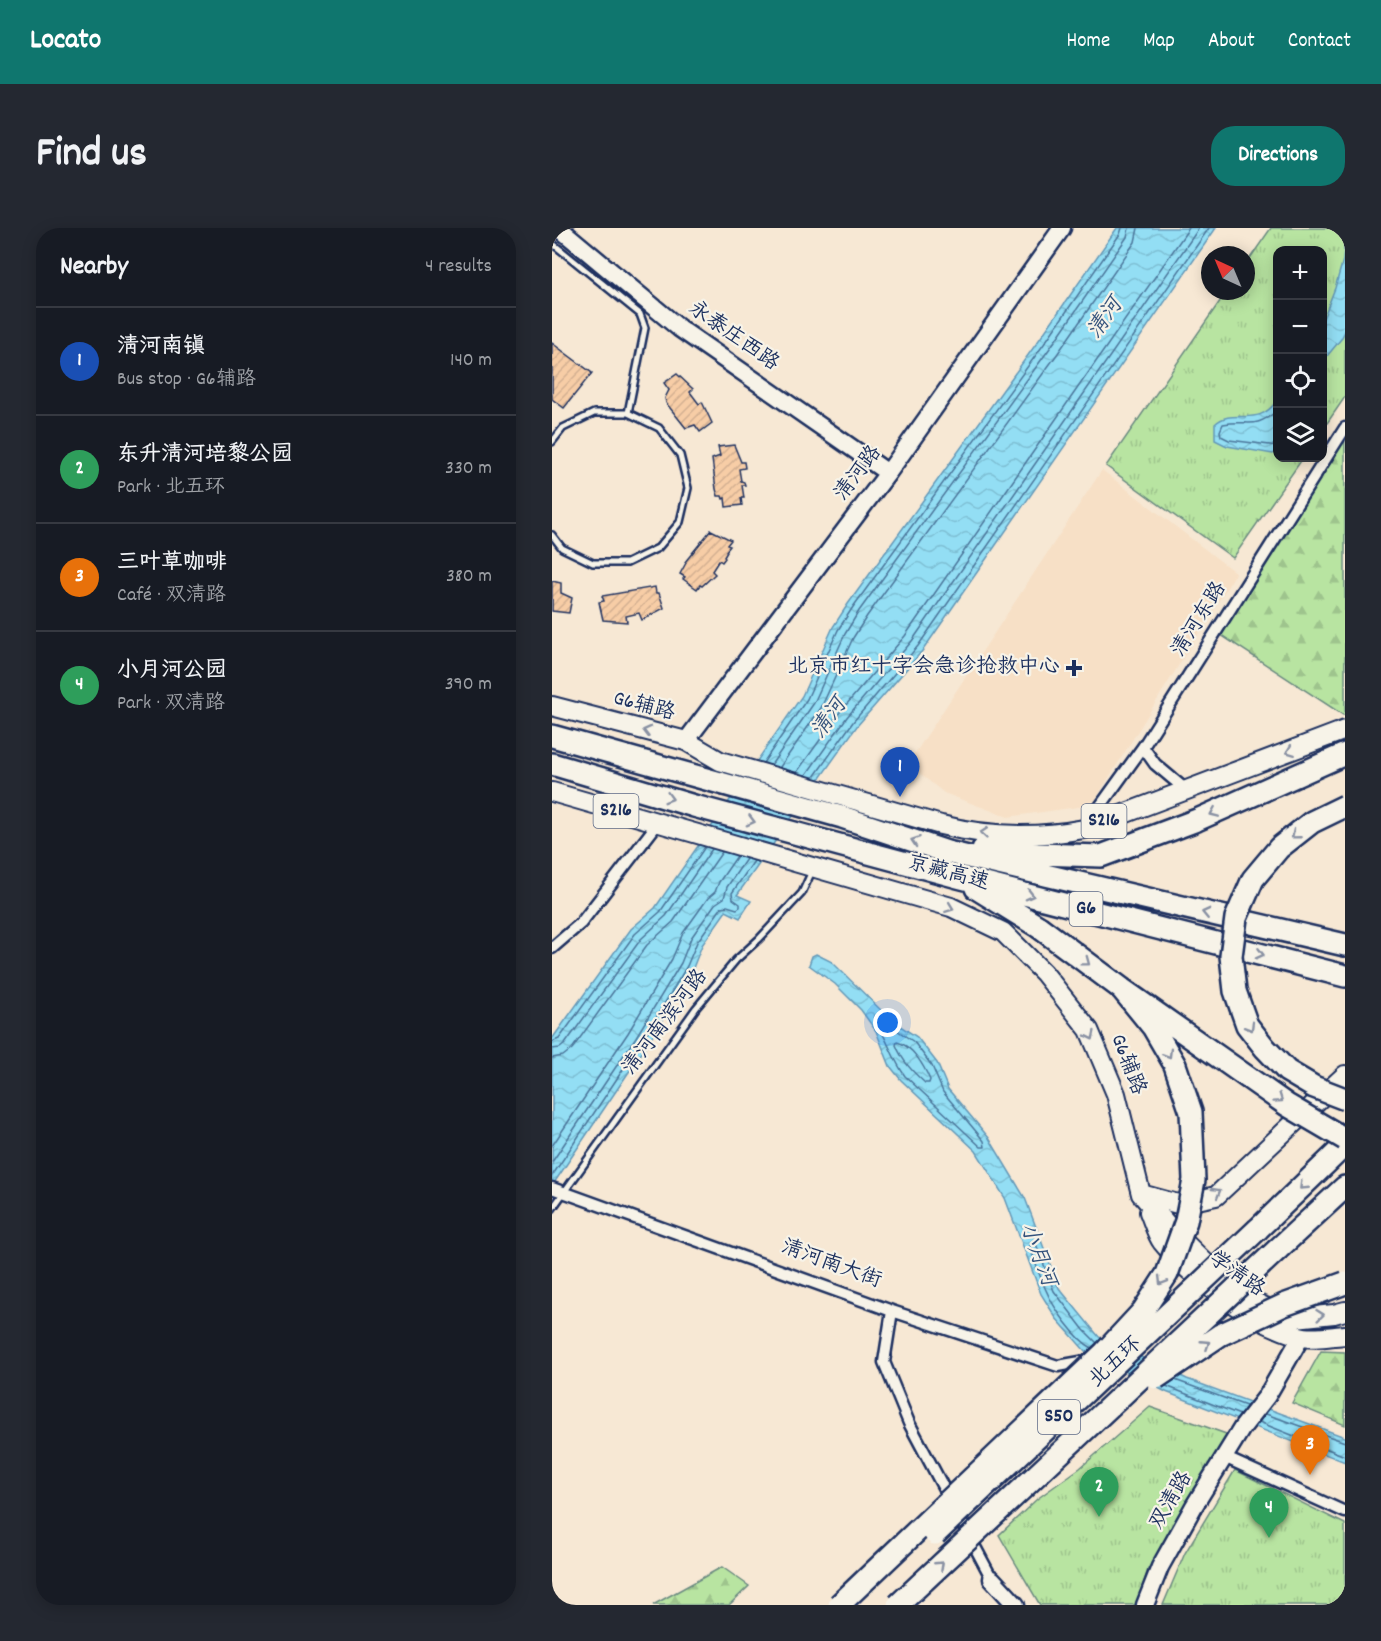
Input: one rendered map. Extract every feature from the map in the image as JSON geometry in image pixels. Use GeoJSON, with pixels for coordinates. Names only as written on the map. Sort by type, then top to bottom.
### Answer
{"type":"FeatureCollection","features":[{"type":"Feature","properties":{"kind":"highway","name":"京藏高速"},"geometry":{"type":"LineString","coordinates":[[552,736],[716,771],[947,852],[1345,945]]}},
{"type":"Feature","properties":{"kind":"highway"},"geometry":{"type":"LineString","coordinates":[[947,852],[974,848],[1037,854],[1101,856],[1197,820],[1345,754]]}},
{"type":"Feature","properties":{"kind":"highway","name":"京藏高速"},"geometry":{"type":"LineString","coordinates":[[552,764],[831,843],[1343,976]]}},
{"type":"Feature","properties":{"kind":"highway"},"geometry":{"type":"LineString","coordinates":[[1268,790],[1345,769]]}},
{"type":"Feature","properties":{"kind":"highway"},"geometry":{"type":"LineString","coordinates":[[1345,806],[1304,828],[1279,848],[1253,879],[1236,918],[1231,956],[1235,991],[1247,1025],[1265,1048],[1287,1071],[1314,1087],[1345,1099]]}},
{"type":"Feature","properties":{"kind":"highway"},"geometry":{"type":"LineString","coordinates":[[958,877],[1039,927],[1122,989],[1287,1105],[1345,1139]]}},
{"type":"Feature","properties":{"kind":"highway"},"geometry":{"type":"LineString","coordinates":[[839,1605],[1106,1352],[1143,1311],[1167,1274],[1186,1221],[1194,1180],[1191,1113],[1175,1065],[1153,1027],[1122,989]]}},
{"type":"Feature","properties":{"kind":"highway","name":"北五环"},"geometry":{"type":"LineString","coordinates":[[860,1605],[1345,1145]]}},
{"type":"Feature","properties":{"kind":"highway","name":"北五环"},"geometry":{"type":"LineString","coordinates":[[898,1605],[1345,1187]]}},
{"type":"Feature","properties":{"kind":"highway"},"geometry":{"type":"LineString","coordinates":[[1089,1426],[1220,1335],[1284,1305],[1345,1282]]}},
{"type":"Feature","properties":{"kind":"main road","name":"G6辅路"},"geometry":{"type":"LineString","coordinates":[[552,706],[686,741],[716,771],[853,798],[967,832],[1018,836],[1084,829]]}},
{"type":"Feature","properties":{"kind":"main road","name":"S216"},"geometry":{"type":"LineString","coordinates":[[1084,829],[1345,730]]}},
{"type":"Feature","properties":{"kind":"main road","name":"S216"},"geometry":{"type":"LineString","coordinates":[[552,792],[658,823]]}},
{"type":"Feature","properties":{"kind":"main road","name":"G6辅路"},"geometry":{"type":"LineString","coordinates":[[658,823],[951,907],[1003,932],[1044,973],[1089,1030],[1116,1094],[1141,1194],[1171,1229],[1228,1285],[1260,1305],[1295,1318],[1345,1311]]}},
{"type":"Feature","properties":{"kind":"main road"},"geometry":{"type":"LineString","coordinates":[[1141,1194],[1178,1204],[1216,1196],[1345,1076]]}},
{"type":"Feature","properties":{"kind":"main road","name":"学清路"},"geometry":{"type":"LineString","coordinates":[[1141,1194],[1160,1240],[1186,1267],[1244,1310],[1272,1326],[1301,1337],[1345,1335]]}},
{"type":"Feature","properties":{"kind":"street","name":"永泰庄西路"},"geometry":{"type":"LineString","coordinates":[[559,228],[679,328],[888,473]]}},
{"type":"Feature","properties":{"kind":"street","name":"清河路"},"geometry":{"type":"LineString","coordinates":[[686,741],[888,473],[1062,228]]}},
{"type":"Feature","properties":{"kind":"street","name":"清河东路"},"geometry":{"type":"LineString","coordinates":[[1084,829],[1143,747],[1345,428]]}},
{"type":"Feature","properties":{"kind":"street"},"geometry":{"type":"LineString","coordinates":[[1143,747],[1155,764],[1186,790]]}},
{"type":"Feature","properties":{"kind":"street"},"geometry":{"type":"LineString","coordinates":[[552,948],[581,923],[658,823]]}},
{"type":"Feature","properties":{"kind":"street","name":"清河南大街"},"geometry":{"type":"LineString","coordinates":[[557,1190],[892,1311],[1058,1366],[1086,1361]]}},
{"type":"Feature","properties":{"kind":"street"},"geometry":{"type":"LineString","coordinates":[[892,1311],[884,1362],[909,1423],[1006,1605]]}},
{"type":"Feature","properties":{"kind":"street","name":"双清路"},"geometry":{"type":"LineString","coordinates":[[1144,1605],[1160,1567],[1194,1506],[1224,1457],[1267,1395],[1301,1337]]}},
{"type":"Feature","properties":{"kind":"street"},"geometry":{"type":"LineString","coordinates":[[1224,1457],[1345,1512]]}},
{"type":"Feature","properties":{"kind":"street"},"geometry":{"type":"LineString","coordinates":[[992,1579],[1016,1605]]}},
{"type":"Feature","properties":{"kind":"lane"},"geometry":{"type":"LineString","coordinates":[[552,243],[640,314],[645,328],[628,413]]}},
{"type":"Feature","properties":{"kind":"lane"},"geometry":{"type":"LineString","coordinates":[[552,442],[563,428],[594,413],[628,413],[659,428],[680,455],[688,488],[680,522],[658,548],[627,563],[593,563],[562,548],[552,535]]}},
{"type":"Feature","properties":{"kind":"lane","name":"清河南滨河路"},"geometry":{"type":"LineString","coordinates":[[552,1209],[557,1190],[696,1008],[736,960],[802,893],[814,866]]}},
{"type":"Feature","properties":{"kind":"shaded area","name":"北京市红十字会急诊抢救中心"},"geometry":{"type":"Polygon","coordinates":[[[1102,470],[1236,573],[1092,805],[1008,817],[944,793],[908,764],[1102,470]]]}},
{"type":"Feature","properties":{"kind":"green space"},"geometry":{"type":"Polygon","coordinates":[[[1271,228],[1345,228],[1345,397],[1327,423],[1327,246],[1273,246],[1273,462],[1300,462],[1233,558],[1106,466],[1221,300],[1255,300],[1255,251],[1271,228]]]}},
{"type":"Feature","properties":{"kind":"green space"},"geometry":{"type":"Polygon","coordinates":[[[1345,439],[1345,715],[1343,715],[1221,635],[1345,439]]]}},
{"type":"Feature","properties":{"kind":"green space"},"geometry":{"type":"Polygon","coordinates":[[[1321,1351],[1345,1352],[1345,1425],[1292,1403],[1321,1351]]]}},
{"type":"Feature","properties":{"kind":"green space"},"geometry":{"type":"Polygon","coordinates":[[[1150,1407],[1229,1435],[1148,1569],[1137,1605],[1040,1605],[999,1535],[1037,1499],[1080,1468],[1150,1407]]]}},
{"type":"Feature","properties":{"kind":"green space"},"geometry":{"type":"Polygon","coordinates":[[[1235,1470],[1345,1524],[1345,1605],[1163,1605],[1185,1553],[1235,1470]]]}},
{"type":"Feature","properties":{"kind":"green space"},"geometry":{"type":"Polygon","coordinates":[[[722,1567],[749,1586],[729,1605],[653,1605],[722,1567]]]}},
{"type":"Feature","properties":{"kind":"water","name":"清河"},"geometry":{"type":"Polygon","coordinates":[[[1117,228],[1216,228],[1204,246],[1201,246],[1201,250],[923,650],[857,726],[737,895],[751,901],[740,918],[726,911],[702,945],[693,968],[647,1045],[552,1186],[552,1039],[631,929],[655,908],[802,696],[833,627],[848,604],[1117,228]]]}},
{"type":"Feature","properties":{"kind":"water"},"geometry":{"type":"Polygon","coordinates":[[[1345,236],[1345,331],[1327,356],[1327,309],[1343,260],[1345,236]]]}},
{"type":"Feature","properties":{"kind":"water"},"geometry":{"type":"Polygon","coordinates":[[[1273,405],[1273,454],[1227,446],[1215,440],[1215,424],[1222,419],[1254,416],[1270,409],[1273,405]]]}},
{"type":"Feature","properties":{"kind":"water","name":"小月河"},"geometry":{"type":"Polygon","coordinates":[[[816,954],[832,962],[891,1020],[917,1037],[937,1063],[948,1089],[989,1138],[1025,1198],[1059,1288],[1099,1337],[1187,1379],[1345,1437],[1345,1462],[1166,1392],[1085,1351],[1056,1318],[1041,1294],[1005,1198],[976,1151],[901,1080],[890,1066],[876,1031],[861,1010],[835,984],[809,965],[812,956],[816,954]]]}},
{"type":"Feature","properties":{"kind":"building"},"geometry":{"type":"Polygon","coordinates":[[[552,343],[592,373],[564,408],[552,399],[552,343]]]}},
{"type":"Feature","properties":{"kind":"building"},"geometry":{"type":"Polygon","coordinates":[[[677,374],[693,389],[690,392],[699,404],[702,402],[712,423],[700,432],[695,425],[686,428],[666,403],[665,398],[669,390],[664,383],[677,374]]]}},
{"type":"Feature","properties":{"kind":"building"},"geometry":{"type":"Polygon","coordinates":[[[734,445],[741,462],[744,462],[745,468],[739,469],[741,481],[745,485],[742,485],[744,498],[741,498],[742,505],[726,507],[725,498],[718,496],[712,459],[720,456],[718,447],[734,445]]]}},
{"type":"Feature","properties":{"kind":"building"},"geometry":{"type":"Polygon","coordinates":[[[711,530],[731,540],[727,545],[730,546],[725,558],[722,562],[719,560],[712,571],[715,574],[697,589],[680,574],[685,562],[711,530]]]}},
{"type":"Feature","properties":{"kind":"building"},"geometry":{"type":"Polygon","coordinates":[[[552,581],[561,583],[561,593],[572,598],[569,613],[552,611],[552,581]]]}},
{"type":"Feature","properties":{"kind":"building"},"geometry":{"type":"Polygon","coordinates":[[[655,587],[664,608],[642,620],[639,613],[626,616],[627,622],[603,620],[599,602],[604,601],[602,596],[655,587]]]}},
{"type":"Feature","properties":{"kind":"place","name":"北京市红十字会急诊抢救中心"},"geometry":{"type":"Point","coordinates":[1074,668]}},
{"type":"Feature","properties":{"kind":"place","name":"清河南镇"},"geometry":{"type":"Point","coordinates":[900,797]}},
{"type":"Feature","properties":{"kind":"place","name":"三叶草咖啡"},"geometry":{"type":"Point","coordinates":[1310,1475]}},
{"type":"Feature","properties":{"kind":"place","name":"东升清河培黎公园"},"geometry":{"type":"Point","coordinates":[1099,1517]}},
{"type":"Feature","properties":{"kind":"place","name":"小月河公园"},"geometry":{"type":"Point","coordinates":[1269,1538]}}]}
